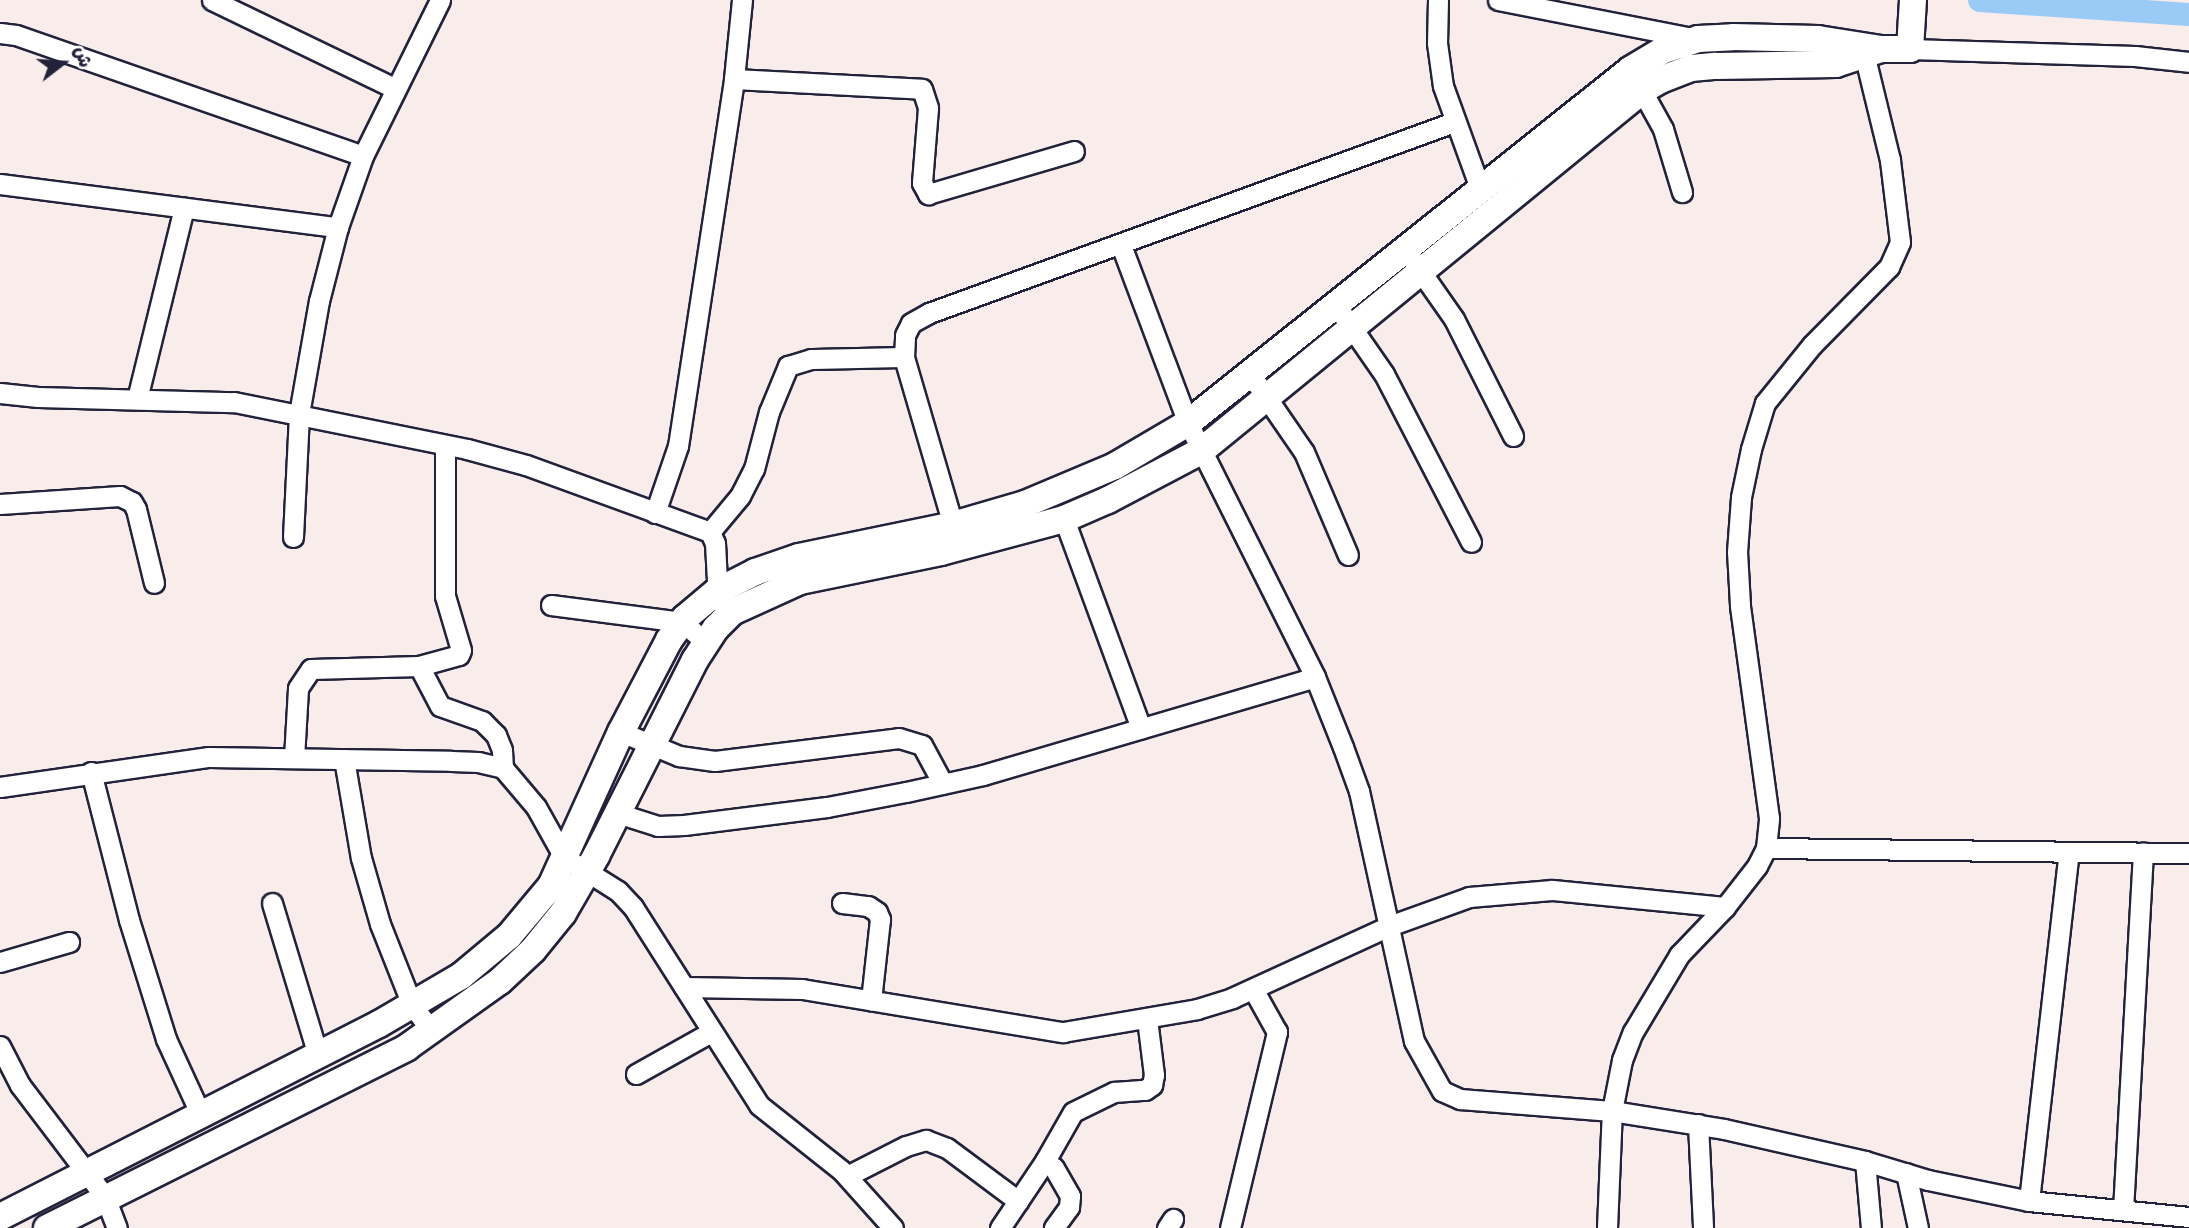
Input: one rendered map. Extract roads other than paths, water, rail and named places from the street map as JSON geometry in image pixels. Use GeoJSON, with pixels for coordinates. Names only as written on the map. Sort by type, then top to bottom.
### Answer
{"type":"FeatureCollection","features":[{"type":"Feature","properties":{"kind":"street"},"geometry":{"type":"LineString","coordinates":[[212,0],[396,89]]}},
{"type":"Feature","properties":{"kind":"street"},"geometry":{"type":"LineString","coordinates":[[293,537],[299,414],[319,301],[338,227],[363,156],[440,0]]}},
{"type":"Feature","properties":{"kind":"street"},"geometry":{"type":"LineString","coordinates":[[655,513],[678,446],[734,79],[742,0]]}},
{"type":"Feature","properties":{"kind":"street"},"geometry":{"type":"LineString","coordinates":[[1438,0],[1439,66],[1454,122],[1480,188]]}},
{"type":"Feature","properties":{"kind":"street"},"geometry":{"type":"LineString","coordinates":[[1498,0],[1698,39],[1818,39],[1869,50],[1910,48],[2135,56],[2189,62]]}},
{"type":"Feature","properties":{"kind":"street"},"geometry":{"type":"LineString","coordinates":[[1910,48],[1913,0]]}},
{"type":"Feature","properties":{"kind":"street"},"geometry":{"type":"LineString","coordinates":[[0,33],[16,34],[363,156]]}},
{"type":"Feature","properties":{"kind":"street"},"geometry":{"type":"LineString","coordinates":[[0,1217],[412,1005],[461,976],[509,936],[551,886],[621,732],[658,659],[682,622],[716,592],[755,572],[799,557],[953,525],[1025,504],[1115,466],[1258,385],[1352,327],[1422,271],[1637,80],[1663,50],[1698,39]]}},
{"type":"Feature","properties":{"kind":"street"},"geometry":{"type":"LineString","coordinates":[[47,1228],[406,1048],[500,981],[533,950],[563,913],[713,632],[744,605],[800,581],[941,552],[1064,519],[1108,500],[1201,451],[1258,385],[1336,305],[1480,188],[1637,80],[1691,68],[1777,63],[1836,65],[1869,50]]}},
{"type":"Feature","properties":{"kind":"street"},"geometry":{"type":"LineString","coordinates":[[1607,1228],[1612,1111],[1622,1060],[1633,1032],[1679,955],[1725,907],[1757,866],[1766,848],[1769,818],[1740,605],[1737,552],[1741,498],[1765,403],[1812,345],[1877,282],[1896,257],[1900,242],[1893,183],[1869,50]]}},
{"type":"Feature","properties":{"kind":"street"},"geometry":{"type":"LineString","coordinates":[[734,79],[922,89],[928,108],[922,183],[928,194],[1074,151]]}},
{"type":"Feature","properties":{"kind":"street"},"geometry":{"type":"LineString","coordinates":[[1637,80],[1663,129],[1682,192]]}},
{"type":"Feature","properties":{"kind":"street"},"geometry":{"type":"LineString","coordinates":[[953,525],[904,357],[905,335],[911,323],[929,313],[1454,122]]}},
{"type":"Feature","properties":{"kind":"street"},"geometry":{"type":"LineString","coordinates":[[0,184],[338,227]]}},
{"type":"Feature","properties":{"kind":"street"},"geometry":{"type":"LineString","coordinates":[[137,399],[184,208]]}},
{"type":"Feature","properties":{"kind":"street"},"geometry":{"type":"LineString","coordinates":[[1121,245],[1188,423],[1315,677],[1359,791],[1414,1041],[1442,1091],[1460,1099],[1612,1111],[1698,1124],[2029,1201],[2123,1210],[2150,1221],[2189,1217]]}},
{"type":"Feature","properties":{"kind":"street"},"geometry":{"type":"LineString","coordinates":[[1405,249],[1454,319],[1513,436]]}},
{"type":"Feature","properties":{"kind":"street"},"geometry":{"type":"LineString","coordinates":[[1336,305],[1394,393],[1471,542]]}},
{"type":"Feature","properties":{"kind":"street"},"geometry":{"type":"LineString","coordinates":[[710,532],[740,496],[754,469],[769,412],[788,366],[811,359],[904,357]]}},
{"type":"Feature","properties":{"kind":"street"},"geometry":{"type":"LineString","coordinates":[[1258,385],[1311,464],[1348,555]]}},
{"type":"Feature","properties":{"kind":"street"},"geometry":{"type":"LineString","coordinates":[[0,393],[38,397],[234,402],[445,445],[550,473],[710,532],[715,543],[716,592],[713,632]]}},
{"type":"Feature","properties":{"kind":"street"},"geometry":{"type":"LineString","coordinates":[[294,758],[298,688],[311,669],[419,666],[459,655],[461,650],[445,596],[445,445]]}},
{"type":"Feature","properties":{"kind":"street"},"geometry":{"type":"LineString","coordinates":[[0,504],[120,496],[126,499],[136,509],[155,583]]}},
{"type":"Feature","properties":{"kind":"street"},"geometry":{"type":"LineString","coordinates":[[1064,519],[1141,728]]}},
{"type":"Feature","properties":{"kind":"street"},"geometry":{"type":"LineString","coordinates":[[551,605],[682,622],[713,632]]}},
{"type":"Feature","properties":{"kind":"street"},"geometry":{"type":"LineString","coordinates":[[419,666],[440,706],[482,721],[496,735],[502,750],[503,768]]}},
{"type":"Feature","properties":{"kind":"street"},"geometry":{"type":"LineString","coordinates":[[617,813],[658,826],[827,807],[943,784],[1315,677]]}},
{"type":"Feature","properties":{"kind":"street"},"geometry":{"type":"LineString","coordinates":[[621,732],[679,756],[715,761],[899,738],[922,744],[943,784]]}},
{"type":"Feature","properties":{"kind":"street"},"geometry":{"type":"LineString","coordinates":[[0,786],[209,757],[478,762],[503,768],[536,807],[564,857],[618,891],[633,907],[759,1105],[847,1176],[893,1228]]}},
{"type":"Feature","properties":{"kind":"street"},"geometry":{"type":"LineString","coordinates":[[344,759],[361,858],[380,924],[412,1005],[431,1030]]}},
{"type":"Feature","properties":{"kind":"street"},"geometry":{"type":"LineString","coordinates":[[91,772],[129,919],[166,1039],[201,1115]]}},
{"type":"Feature","properties":{"kind":"street"},"geometry":{"type":"LineString","coordinates":[[1766,848],[2189,853]]}},
{"type":"Feature","properties":{"kind":"street"},"geometry":{"type":"LineString","coordinates":[[2029,1201],[2069,852]]}},
{"type":"Feature","properties":{"kind":"street"},"geometry":{"type":"LineString","coordinates":[[2123,1210],[2143,853]]}},
{"type":"Feature","properties":{"kind":"street"},"geometry":{"type":"LineString","coordinates":[[684,987],[791,988],[1044,1031],[1082,1030],[1196,1009],[1253,989],[1389,926],[1469,897],[1509,891],[1552,890],[1725,907]]}},
{"type":"Feature","properties":{"kind":"street"},"geometry":{"type":"LineString","coordinates":[[272,902],[317,1055]]}},
{"type":"Feature","properties":{"kind":"street"},"geometry":{"type":"LineString","coordinates":[[842,904],[868,906],[877,912],[880,919],[871,1001]]}},
{"type":"Feature","properties":{"kind":"street"},"geometry":{"type":"LineString","coordinates":[[0,962],[69,942]]}},
{"type":"Feature","properties":{"kind":"street"},"geometry":{"type":"LineString","coordinates":[[1230,1228],[1277,1032],[1253,989]]}},
{"type":"Feature","properties":{"kind":"street"},"geometry":{"type":"LineString","coordinates":[[1000,1228],[1045,1161],[1073,1112],[1114,1092],[1145,1090],[1152,1085],[1154,1075],[1147,1019]]}},
{"type":"Feature","properties":{"kind":"street"},"geometry":{"type":"LineString","coordinates":[[636,1074],[712,1032]]}},
{"type":"Feature","properties":{"kind":"street"},"geometry":{"type":"LineString","coordinates":[[0,1046],[20,1085],[105,1197],[117,1228]]}},
{"type":"Feature","properties":{"kind":"street"},"geometry":{"type":"LineString","coordinates":[[1698,1124],[1703,1228]]}},
{"type":"Feature","properties":{"kind":"street"},"geometry":{"type":"LineString","coordinates":[[847,1176],[906,1146],[926,1140],[947,1148],[1018,1201]]}},
{"type":"Feature","properties":{"kind":"street"},"geometry":{"type":"LineString","coordinates":[[1045,1161],[1054,1168],[1070,1196],[1069,1207],[1054,1228]]}},
{"type":"Feature","properties":{"kind":"street"},"geometry":{"type":"LineString","coordinates":[[1865,1161],[1871,1228]]}},
{"type":"Feature","properties":{"kind":"street"},"geometry":{"type":"LineString","coordinates":[[1906,1173],[1918,1228]]}},
{"type":"Feature","properties":{"kind":"waterway"},"geometry":{"type":"LineString","coordinates":[[1979,0],[2189,14]]}}]}
